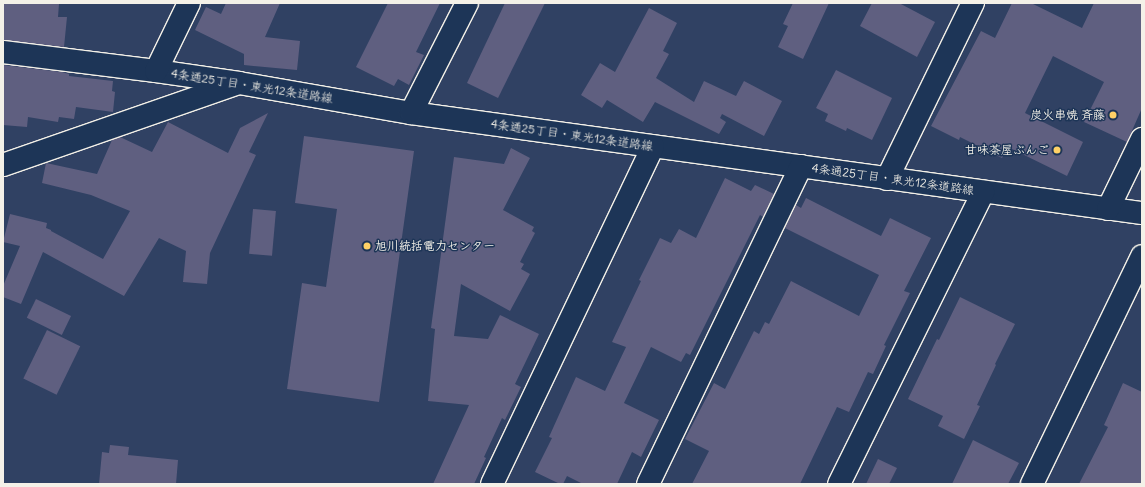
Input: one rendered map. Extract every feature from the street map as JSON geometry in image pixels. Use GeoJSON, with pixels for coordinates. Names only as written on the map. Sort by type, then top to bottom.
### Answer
{"type":"FeatureCollection","features":[{"type":"Feature","properties":{"kind":"street"},"geometry":{"type":"LineString","coordinates":[[156,71],[189,3]]}},
{"type":"Feature","properties":{"kind":"street"},"geometry":{"type":"LineString","coordinates":[[411,113],[466,3]]}},
{"type":"Feature","properties":{"kind":"street"},"geometry":{"type":"LineString","coordinates":[[887,179],[973,3]]}},
{"type":"Feature","properties":{"kind":"street","name":"4条通25丁目・東光12条道路線"},"geometry":{"type":"LineString","coordinates":[[3,52],[239,83],[411,113],[1142,213]]}},
{"type":"Feature","properties":{"kind":"street"},"geometry":{"type":"LineString","coordinates":[[3,165],[239,83]]}},
{"type":"Feature","properties":{"kind":"street"},"geometry":{"type":"LineString","coordinates":[[1108,209],[1142,139]]}},
{"type":"Feature","properties":{"kind":"street"},"geometry":{"type":"LineString","coordinates":[[492,484],[653,146]]}},
{"type":"Feature","properties":{"kind":"street"},"geometry":{"type":"LineString","coordinates":[[648,484],[801,166]]}},
{"type":"Feature","properties":{"kind":"street"},"geometry":{"type":"LineString","coordinates":[[839,484],[983,192]]}},
{"type":"Feature","properties":{"kind":"street"},"geometry":{"type":"LineString","coordinates":[[1032,484],[1142,256]]}},
{"type":"Feature","properties":{"kind":"building"},"geometry":{"type":"Polygon","coordinates":[[[3,3],[59,4],[58,17],[67,17],[64,47],[3,40],[3,3]]]}},
{"type":"Feature","properties":{"kind":"building"},"geometry":{"type":"Polygon","coordinates":[[[226,3],[280,3],[265,37],[300,41],[297,70],[244,65],[244,54],[195,30],[206,7],[221,14],[226,3]]]}},
{"type":"Feature","properties":{"kind":"building"},"geometry":{"type":"Polygon","coordinates":[[[388,3],[440,3],[416,52],[424,55],[409,85],[398,79],[394,86],[356,67],[388,3]]]}},
{"type":"Feature","properties":{"kind":"building"},"geometry":{"type":"Polygon","coordinates":[[[505,3],[545,3],[498,98],[467,83],[505,3]]]}},
{"type":"Feature","properties":{"kind":"building"},"geometry":{"type":"Polygon","coordinates":[[[793,3],[829,3],[803,59],[778,47],[788,26],[783,24],[793,3]]]}},
{"type":"Feature","properties":{"kind":"building"},"geometry":{"type":"Polygon","coordinates":[[[872,3],[899,3],[935,22],[917,57],[860,26],[872,3]]]}},
{"type":"Feature","properties":{"kind":"building"},"geometry":{"type":"Polygon","coordinates":[[[1012,3],[1031,3],[1082,28],[1094,3],[1142,3],[1142,108],[1127,142],[1084,122],[1104,82],[1053,56],[1025,113],[1083,142],[1067,176],[1008,147],[1002,158],[960,137],[959,140],[931,126],[981,31],[995,38],[1012,3]]]}},
{"type":"Feature","properties":{"kind":"building"},"geometry":{"type":"Polygon","coordinates":[[[649,8],[677,23],[663,51],[669,54],[656,78],[694,102],[704,81],[736,96],[744,81],[782,101],[764,136],[722,114],[720,118],[726,122],[719,134],[655,102],[643,122],[607,100],[602,108],[581,95],[600,63],[615,72],[649,8]]]}},
{"type":"Feature","properties":{"kind":"building"},"geometry":{"type":"Polygon","coordinates":[[[3,65],[62,72],[69,74],[69,76],[113,81],[112,91],[115,92],[113,112],[76,107],[74,119],[59,117],[58,122],[28,117],[27,127],[3,125],[3,65]]]}},
{"type":"Feature","properties":{"kind":"building"},"geometry":{"type":"Polygon","coordinates":[[[836,70],[892,98],[872,140],[847,128],[846,131],[825,121],[828,114],[816,108],[836,70]]]}},
{"type":"Feature","properties":{"kind":"building"},"geometry":{"type":"Polygon","coordinates":[[[268,113],[249,152],[256,155],[210,253],[207,284],[183,282],[186,251],[159,238],[124,296],[43,252],[21,304],[3,297],[3,286],[20,246],[3,242],[10,214],[47,223],[46,228],[103,259],[130,211],[91,195],[42,183],[46,163],[97,174],[112,140],[120,137],[152,152],[168,122],[228,153],[240,128],[268,113]]]}},
{"type":"Feature","properties":{"kind":"building","name":"旭川統括電力センター"},"geometry":{"type":"Polygon","coordinates":[[[304,136],[414,151],[379,402],[287,389],[302,283],[326,287],[337,209],[295,203],[304,136]]]}},
{"type":"Feature","properties":{"kind":"building"},"geometry":{"type":"Polygon","coordinates":[[[511,148],[530,158],[503,210],[534,227],[532,231],[535,233],[520,262],[524,264],[521,269],[530,274],[510,311],[461,284],[454,336],[488,339],[500,315],[539,334],[515,384],[521,387],[505,420],[502,418],[484,457],[486,458],[474,484],[433,484],[469,405],[428,401],[435,329],[431,328],[454,157],[504,164],[511,148]]]}},
{"type":"Feature","properties":{"kind":"building"},"geometry":{"type":"Polygon","coordinates":[[[725,178],[751,191],[755,185],[774,194],[763,217],[760,215],[690,355],[686,353],[681,362],[651,347],[624,403],[659,420],[641,457],[632,452],[617,484],[583,484],[567,476],[563,484],[560,484],[535,472],[552,438],[549,437],[576,377],[605,391],[626,347],[612,342],[641,281],[639,280],[660,238],[671,243],[679,229],[696,238],[725,178]]]}},
{"type":"Feature","properties":{"kind":"building"},"geometry":{"type":"Polygon","coordinates":[[[806,198],[881,236],[890,218],[931,238],[904,291],[910,293],[884,345],[886,346],[873,374],[868,372],[849,412],[837,407],[800,484],[692,484],[709,451],[685,439],[714,383],[725,389],[754,331],[759,334],[765,322],[769,324],[791,281],[859,316],[879,275],[785,228],[796,205],[801,208],[806,198]]]}},
{"type":"Feature","properties":{"kind":"building"},"geometry":{"type":"Polygon","coordinates":[[[253,209],[276,211],[272,256],[249,254],[253,209]]]}},
{"type":"Feature","properties":{"kind":"building"},"geometry":{"type":"Polygon","coordinates":[[[960,297],[1015,324],[995,364],[996,365],[977,405],[980,406],[964,439],[938,426],[943,416],[908,399],[937,339],[939,340],[960,297]]]}},
{"type":"Feature","properties":{"kind":"building"},"geometry":{"type":"Polygon","coordinates":[[[36,299],[71,316],[62,335],[27,318],[36,299]]]}},
{"type":"Feature","properties":{"kind":"building"},"geometry":{"type":"Polygon","coordinates":[[[47,330],[80,346],[57,395],[23,379],[47,330]]]}},
{"type":"Feature","properties":{"kind":"building"},"geometry":{"type":"Polygon","coordinates":[[[1123,383],[1142,392],[1142,484],[1079,484],[1108,427],[1104,425],[1123,383]]]}},
{"type":"Feature","properties":{"kind":"building"},"geometry":{"type":"Polygon","coordinates":[[[973,440],[1019,463],[1008,484],[952,484],[973,440]]]}},
{"type":"Feature","properties":{"kind":"building"},"geometry":{"type":"Polygon","coordinates":[[[110,445],[129,447],[128,455],[178,460],[176,484],[99,484],[102,452],[109,453],[110,445]]]}},
{"type":"Feature","properties":{"kind":"building"},"geometry":{"type":"Polygon","coordinates":[[[878,459],[897,468],[889,484],[866,484],[878,459]]]}},
{"type":"Feature","properties":{"kind":"place","name":"炭火串焼 斉藤"},"geometry":{"type":"Point","coordinates":[1113,115]}},
{"type":"Feature","properties":{"kind":"place","name":"甘味茶屋ぶんご"},"geometry":{"type":"Point","coordinates":[1057,150]}},
{"type":"Feature","properties":{"kind":"place","name":"旭川統括電力センター"},"geometry":{"type":"Point","coordinates":[367,246]}}]}
